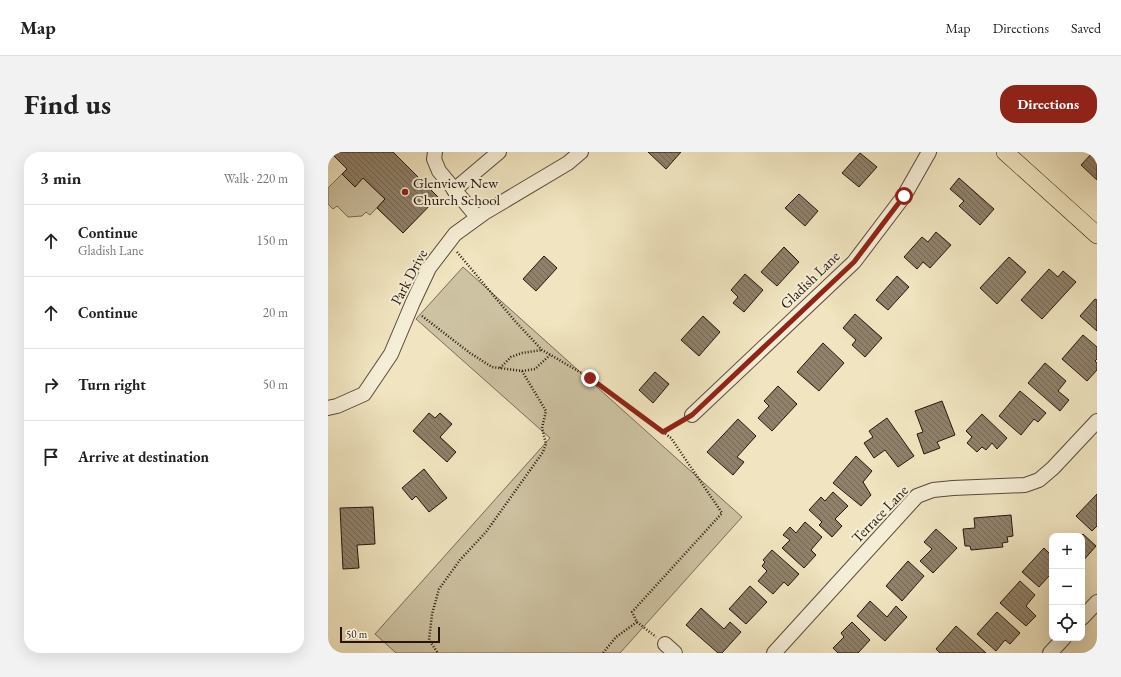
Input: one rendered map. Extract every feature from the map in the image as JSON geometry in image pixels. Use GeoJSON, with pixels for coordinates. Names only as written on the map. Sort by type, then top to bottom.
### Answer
{"type":"FeatureCollection","features":[{"type":"Feature","properties":{"kind":"main road"},"geometry":{"type":"LineString","coordinates":[[1006,152],[1097,235]]}},
{"type":"Feature","properties":{"kind":"street"},"geometry":{"type":"LineString","coordinates":[[454,190],[499,152]]}},
{"type":"Feature","properties":{"kind":"street","name":"Park Drive"},"geometry":{"type":"LineString","coordinates":[[328,408],[337,406],[364,394],[390,354],[429,268],[455,234],[477,217],[568,163],[582,152]]}},
{"type":"Feature","properties":{"kind":"street","name":"Gladish Lane"},"geometry":{"type":"LineString","coordinates":[[692,415],[854,262],[904,196],[930,152]]}},
{"type":"Feature","properties":{"kind":"street"},"geometry":{"type":"LineString","coordinates":[[436,154],[438,171],[477,217]]}},
{"type":"Feature","properties":{"kind":"street","name":"Terrace Lane"},"geometry":{"type":"LineString","coordinates":[[774,653],[917,496],[933,490],[1025,485],[1040,480],[1097,420]]}},
{"type":"Feature","properties":{"kind":"street"},"geometry":{"type":"LineString","coordinates":[[1085,615],[1097,602]]}},
{"type":"Feature","properties":{"kind":"street"},"geometry":{"type":"LineString","coordinates":[[1050,653],[1061,641]]}},
{"type":"Feature","properties":{"kind":"path"},"geometry":{"type":"LineString","coordinates":[[459,254],[542,350],[590,378],[671,438],[722,513],[632,612],[637,622],[670,649]]}},
{"type":"Feature","properties":{"kind":"path"},"geometry":{"type":"LineString","coordinates":[[424,318],[470,353],[492,367],[522,371],[535,369],[550,355]]}},
{"type":"Feature","properties":{"kind":"path"},"geometry":{"type":"LineString","coordinates":[[500,368],[511,357],[522,353],[542,350]]}},
{"type":"Feature","properties":{"kind":"path"},"geometry":{"type":"LineString","coordinates":[[438,653],[429,640],[432,614],[439,589],[460,560],[486,532],[543,452],[546,444],[542,428],[546,411],[522,371]]}},
{"type":"Feature","properties":{"kind":"path"},"geometry":{"type":"LineString","coordinates":[[663,432],[692,415]]}},
{"type":"Feature","properties":{"kind":"path"},"geometry":{"type":"LineString","coordinates":[[603,653],[616,637],[637,622]]}},
{"type":"Feature","properties":{"kind":"shaded area"},"geometry":{"type":"Polygon","coordinates":[[[342,174],[355,186],[363,178],[385,199],[370,215],[366,212],[362,216],[348,217],[337,206],[333,209],[328,204],[328,188],[342,174]]]}},
{"type":"Feature","properties":{"kind":"shaded area"},"geometry":{"type":"Polygon","coordinates":[[[463,267],[742,517],[620,653],[396,653],[375,634],[550,438],[416,319],[463,267]]]}},
{"type":"Feature","properties":{"kind":"building","name":"Glenview New Church School"},"geometry":{"type":"Polygon","coordinates":[[[330,152],[393,152],[438,197],[403,233],[377,208],[385,199],[363,178],[355,187],[342,174],[347,169],[330,152]]]}},
{"type":"Feature","properties":{"kind":"building"},"geometry":{"type":"Polygon","coordinates":[[[648,152],[681,152],[666,169],[648,152]]]}},
{"type":"Feature","properties":{"kind":"building"},"geometry":{"type":"Polygon","coordinates":[[[1093,152],[1097,152],[1097,180],[1081,165],[1093,152]]]}},
{"type":"Feature","properties":{"kind":"building"},"geometry":{"type":"Polygon","coordinates":[[[860,153],[877,167],[859,187],[842,173],[860,153]]]}},
{"type":"Feature","properties":{"kind":"building"},"geometry":{"type":"Polygon","coordinates":[[[959,178],[994,209],[980,225],[959,206],[964,201],[950,189],[959,178]]]}},
{"type":"Feature","properties":{"kind":"building"},"geometry":{"type":"Polygon","coordinates":[[[799,194],[818,211],[805,226],[785,208],[799,194]]]}},
{"type":"Feature","properties":{"kind":"building"},"geometry":{"type":"Polygon","coordinates":[[[936,232],[951,245],[930,268],[923,262],[917,269],[904,257],[922,237],[928,242],[936,232]]]}},
{"type":"Feature","properties":{"kind":"building"},"geometry":{"type":"Polygon","coordinates":[[[784,247],[799,262],[777,286],[761,272],[784,247]]]}},
{"type":"Feature","properties":{"kind":"building"},"geometry":{"type":"Polygon","coordinates":[[[544,256],[557,268],[536,291],[523,279],[544,256]]]}},
{"type":"Feature","properties":{"kind":"building"},"geometry":{"type":"Polygon","coordinates":[[[1009,257],[1026,272],[997,304],[980,288],[1009,257]]]}},
{"type":"Feature","properties":{"kind":"building"},"geometry":{"type":"Polygon","coordinates":[[[1049,269],[1058,277],[1063,271],[1076,282],[1042,319],[1021,300],[1049,269]]]}},
{"type":"Feature","properties":{"kind":"building"},"geometry":{"type":"Polygon","coordinates":[[[745,274],[763,290],[744,312],[733,303],[738,297],[731,290],[745,274]]]}},
{"type":"Feature","properties":{"kind":"building"},"geometry":{"type":"Polygon","coordinates":[[[897,276],[909,287],[888,310],[876,300],[897,276]]]}},
{"type":"Feature","properties":{"kind":"building"},"geometry":{"type":"Polygon","coordinates":[[[1095,299],[1097,300],[1097,331],[1080,316],[1095,299]]]}},
{"type":"Feature","properties":{"kind":"building"},"geometry":{"type":"Polygon","coordinates":[[[855,314],[882,338],[865,357],[852,345],[856,340],[843,328],[855,314]]]}},
{"type":"Feature","properties":{"kind":"building"},"geometry":{"type":"Polygon","coordinates":[[[703,316],[720,332],[699,356],[681,340],[703,316]]]}},
{"type":"Feature","properties":{"kind":"building"},"geometry":{"type":"Polygon","coordinates":[[[1083,335],[1097,347],[1097,359],[1095,361],[1097,363],[1097,370],[1087,381],[1062,359],[1083,335]]]}},
{"type":"Feature","properties":{"kind":"building"},"geometry":{"type":"Polygon","coordinates":[[[823,343],[844,363],[819,391],[797,372],[823,343]]]}},
{"type":"Feature","properties":{"kind":"building"},"geometry":{"type":"Polygon","coordinates":[[[1045,363],[1066,381],[1058,391],[1069,400],[1060,411],[1028,383],[1045,363]]]}},
{"type":"Feature","properties":{"kind":"building"},"geometry":{"type":"Polygon","coordinates":[[[655,372],[669,384],[653,403],[639,390],[655,372]]]}},
{"type":"Feature","properties":{"kind":"building"},"geometry":{"type":"Polygon","coordinates":[[[778,386],[797,404],[772,431],[758,418],[769,406],[764,401],[778,386]]]}},
{"type":"Feature","properties":{"kind":"building"},"geometry":{"type":"Polygon","coordinates":[[[1020,391],[1046,413],[1038,422],[1034,419],[1021,435],[999,416],[1020,391]]]}},
{"type":"Feature","properties":{"kind":"building"},"geometry":{"type":"Polygon","coordinates":[[[942,401],[955,435],[937,442],[940,448],[924,454],[917,434],[923,432],[915,411],[942,401]]]}},
{"type":"Feature","properties":{"kind":"building"},"geometry":{"type":"Polygon","coordinates":[[[429,413],[435,418],[440,413],[452,424],[440,437],[456,452],[447,462],[413,431],[429,413]]]}},
{"type":"Feature","properties":{"kind":"building"},"geometry":{"type":"Polygon","coordinates":[[[982,414],[1007,438],[997,449],[992,443],[986,450],[982,447],[977,452],[967,443],[972,437],[966,431],[982,414]]]}},
{"type":"Feature","properties":{"kind":"building"},"geometry":{"type":"Polygon","coordinates":[[[887,418],[914,456],[898,467],[885,450],[874,458],[864,443],[873,437],[869,431],[887,418]]]}},
{"type":"Feature","properties":{"kind":"building"},"geometry":{"type":"Polygon","coordinates":[[[738,419],[756,436],[737,457],[744,462],[733,475],[707,452],[738,419]]]}},
{"type":"Feature","properties":{"kind":"building"},"geometry":{"type":"Polygon","coordinates":[[[856,456],[872,471],[863,482],[871,495],[861,506],[833,483],[856,456]]]}},
{"type":"Feature","properties":{"kind":"building"},"geometry":{"type":"Polygon","coordinates":[[[424,469],[447,498],[429,512],[416,496],[412,500],[402,488],[424,469]]]}},
{"type":"Feature","properties":{"kind":"building"},"geometry":{"type":"Polygon","coordinates":[[[833,492],[848,506],[835,519],[842,526],[832,537],[819,525],[822,522],[809,510],[821,497],[825,501],[833,492]]]}},
{"type":"Feature","properties":{"kind":"building"},"geometry":{"type":"Polygon","coordinates":[[[1097,494],[1097,526],[1092,531],[1076,516],[1097,494]]]}},
{"type":"Feature","properties":{"kind":"building"},"geometry":{"type":"Polygon","coordinates":[[[373,507],[375,544],[357,545],[359,568],[343,569],[340,508],[373,507]]]}},
{"type":"Feature","properties":{"kind":"building"},"geometry":{"type":"Polygon","coordinates":[[[1011,515],[1013,536],[1007,537],[1008,542],[1002,543],[1003,547],[971,550],[970,546],[965,546],[963,529],[975,528],[974,518],[1011,515]]]}},
{"type":"Feature","properties":{"kind":"building"},"geometry":{"type":"Polygon","coordinates":[[[805,522],[822,537],[811,550],[816,555],[804,568],[782,548],[790,540],[783,535],[790,527],[796,533],[805,522]]]}},
{"type":"Feature","properties":{"kind":"building"},"geometry":{"type":"Polygon","coordinates":[[[936,529],[957,548],[933,573],[920,561],[932,549],[924,542],[936,529]]]}},
{"type":"Feature","properties":{"kind":"building"},"geometry":{"type":"Polygon","coordinates":[[[1085,536],[1096,546],[1085,559],[1085,536]]]}},
{"type":"Feature","properties":{"kind":"building"},"geometry":{"type":"Polygon","coordinates":[[[1044,548],[1049,553],[1049,576],[1039,587],[1022,572],[1044,548]]]}},
{"type":"Feature","properties":{"kind":"building"},"geometry":{"type":"Polygon","coordinates":[[[772,550],[799,574],[788,586],[784,582],[773,594],[758,581],[767,571],[762,566],[765,562],[763,560],[772,550]]]}},
{"type":"Feature","properties":{"kind":"building"},"geometry":{"type":"Polygon","coordinates":[[[908,561],[924,576],[902,601],[886,586],[908,561]]]}},
{"type":"Feature","properties":{"kind":"building"},"geometry":{"type":"Polygon","coordinates":[[[1020,581],[1035,595],[1026,606],[1036,616],[1026,626],[1000,603],[1020,581]]]}},
{"type":"Feature","properties":{"kind":"building"},"geometry":{"type":"Polygon","coordinates":[[[750,586],[767,602],[746,624],[729,609],[750,586]]]}},
{"type":"Feature","properties":{"kind":"building"},"geometry":{"type":"Polygon","coordinates":[[[870,601],[887,617],[896,606],[907,617],[885,641],[857,616],[870,601]]]}},
{"type":"Feature","properties":{"kind":"building"},"geometry":{"type":"Polygon","coordinates":[[[701,608],[724,629],[730,622],[741,632],[722,653],[718,653],[686,625],[701,608]]]}},
{"type":"Feature","properties":{"kind":"building"},"geometry":{"type":"Polygon","coordinates":[[[997,612],[1020,633],[1010,644],[1005,640],[996,651],[977,634],[997,612]]]}},
{"type":"Feature","properties":{"kind":"building"},"geometry":{"type":"Polygon","coordinates":[[[852,622],[870,640],[858,653],[838,653],[833,648],[844,637],[841,633],[852,622]]]}},
{"type":"Feature","properties":{"kind":"building"},"geometry":{"type":"Polygon","coordinates":[[[956,626],[986,653],[940,653],[936,649],[956,626]]]}},
{"type":"Feature","properties":{"kind":"place","name":"Glenview New Church School"},"geometry":{"type":"Point","coordinates":[405,192]}},
{"type":"Feature","properties":{"kind":"route"},"geometry":{"type":"LineString","coordinates":[[590,378],[663,432],[692,415],[854,262],[904,196]]}}]}
